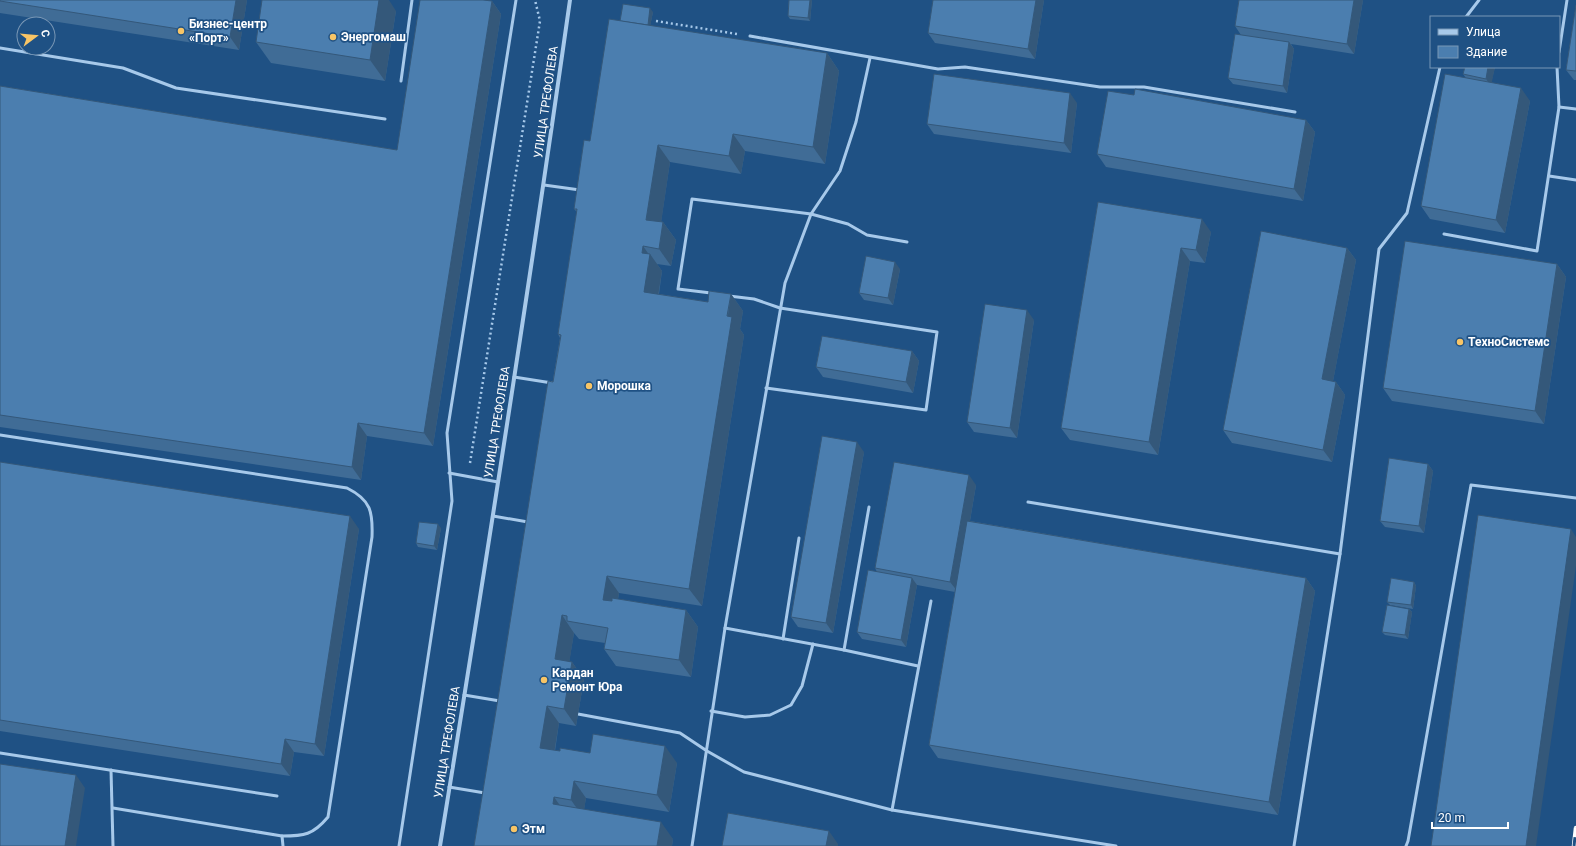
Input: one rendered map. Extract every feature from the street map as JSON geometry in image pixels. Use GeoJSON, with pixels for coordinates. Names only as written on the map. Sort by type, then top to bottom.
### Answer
{"type":"FeatureCollection","features":[{"type":"Feature","properties":{"kind":"street","name":"УЛИЦА ТРЕФОЛЕВА"},"geometry":{"type":"LineString","coordinates":[[440,846],[544,185],[570,0]]}},
{"type":"Feature","properties":{"kind":"lane"},"geometry":{"type":"LineString","coordinates":[[401,81],[412,0]]}},
{"type":"Feature","properties":{"kind":"lane"},"geometry":{"type":"LineString","coordinates":[[399,846],[452,501],[446,433],[516,0]]}},
{"type":"Feature","properties":{"kind":"lane"},"geometry":{"type":"LineString","coordinates":[[1467,16],[1479,0]]}},
{"type":"Feature","properties":{"kind":"lane"},"geometry":{"type":"LineString","coordinates":[[1560,46],[1567,0]]}},
{"type":"Feature","properties":{"kind":"lane"},"geometry":{"type":"LineString","coordinates":[[750,36],[938,69],[965,67],[1100,87],[1144,87],[1295,112]]}},
{"type":"Feature","properties":{"kind":"lane"},"geometry":{"type":"LineString","coordinates":[[0,48],[123,68],[176,88],[385,119]]}},
{"type":"Feature","properties":{"kind":"lane"},"geometry":{"type":"LineString","coordinates":[[692,846],[724,628],[784,283],[810,214],[840,171],[856,122],[870,58]]}},
{"type":"Feature","properties":{"kind":"lane"},"geometry":{"type":"LineString","coordinates":[[1294,846],[1340,554],[1379,249],[1407,213],[1440,68]]}},
{"type":"Feature","properties":{"kind":"lane"},"geometry":{"type":"LineString","coordinates":[[1444,234],[1537,251],[1559,106],[1557,68]]}},
{"type":"Feature","properties":{"kind":"lane"},"geometry":{"type":"LineString","coordinates":[[1559,106],[1576,109]]}},
{"type":"Feature","properties":{"kind":"lane"},"geometry":{"type":"LineString","coordinates":[[1549,176],[1576,180]]}},
{"type":"Feature","properties":{"kind":"lane"},"geometry":{"type":"LineString","coordinates":[[544,185],[584,191]]}},
{"type":"Feature","properties":{"kind":"lane"},"geometry":{"type":"LineString","coordinates":[[716,294],[678,289],[692,199],[810,214],[848,224],[867,235],[907,242]]}},
{"type":"Feature","properties":{"kind":"lane"},"geometry":{"type":"LineString","coordinates":[[724,295],[754,299],[780,308],[937,332],[926,410],[766,388]]}},
{"type":"Feature","properties":{"kind":"lane"},"geometry":{"type":"LineString","coordinates":[[514,377],[560,385]]}},
{"type":"Feature","properties":{"kind":"lane"},"geometry":{"type":"LineString","coordinates":[[0,435],[347,488],[359,494],[368,505],[373,519],[372,537],[328,817],[318,828],[303,836],[282,836],[113,808]]}},
{"type":"Feature","properties":{"kind":"lane"},"geometry":{"type":"LineString","coordinates":[[450,473],[498,482]]}},
{"type":"Feature","properties":{"kind":"lane"},"geometry":{"type":"LineString","coordinates":[[1406,846],[1410,833],[1471,485],[1576,498]]}},
{"type":"Feature","properties":{"kind":"lane"},"geometry":{"type":"LineString","coordinates":[[1028,502],[1340,554]]}},
{"type":"Feature","properties":{"kind":"lane"},"geometry":{"type":"LineString","coordinates":[[844,650],[869,507]]}},
{"type":"Feature","properties":{"kind":"lane"},"geometry":{"type":"LineString","coordinates":[[493,516],[534,522]]}},
{"type":"Feature","properties":{"kind":"lane"},"geometry":{"type":"LineString","coordinates":[[783,639],[799,538]]}},
{"type":"Feature","properties":{"kind":"lane"},"geometry":{"type":"LineString","coordinates":[[892,810],[931,601]]}},
{"type":"Feature","properties":{"kind":"lane"},"geometry":{"type":"LineString","coordinates":[[724,628],[844,650],[918,666]]}},
{"type":"Feature","properties":{"kind":"lane"},"geometry":{"type":"LineString","coordinates":[[711,711],[745,716],[770,715],[791,705],[802,686],[813,644]]}},
{"type":"Feature","properties":{"kind":"lane"},"geometry":{"type":"LineString","coordinates":[[464,696],[505,702]]}},
{"type":"Feature","properties":{"kind":"lane"},"geometry":{"type":"LineString","coordinates":[[578,714],[680,733],[707,751],[744,772],[892,810],[1116,846]]}},
{"type":"Feature","properties":{"kind":"lane"},"geometry":{"type":"LineString","coordinates":[[0,753],[277,796]]}},
{"type":"Feature","properties":{"kind":"lane"},"geometry":{"type":"LineString","coordinates":[[111,770],[113,846]]}},
{"type":"Feature","properties":{"kind":"lane"},"geometry":{"type":"LineString","coordinates":[[450,787],[490,793]]}},
{"type":"Feature","properties":{"kind":"lane"},"geometry":{"type":"LineString","coordinates":[[282,836],[283,846]]}},
{"type":"Feature","properties":{"kind":"path"},"geometry":{"type":"LineString","coordinates":[[468,476],[540,21],[535,0]]}},
{"type":"Feature","properties":{"kind":"path"},"geometry":{"type":"LineString","coordinates":[[656,21],[750,36]]}},
{"type":"Feature","properties":{"kind":"building"},"geometry":{"type":"Polygon","coordinates":[[[0,0],[236,0],[230,37],[0,0]]]}},
{"type":"Feature","properties":{"kind":"building","name":"Энергомаш"},"geometry":{"type":"Polygon","coordinates":[[[262,0],[379,0],[370,60],[256,42],[262,0]]]}},
{"type":"Feature","properties":{"kind":"building"},"geometry":{"type":"Polygon","coordinates":[[[420,0],[492,1],[424,433],[358,423],[352,467],[0,415],[0,86],[397,150],[420,0]]]}},
{"type":"Feature","properties":{"kind":"building"},"geometry":{"type":"Polygon","coordinates":[[[789,0],[810,0],[808,18],[788,16],[789,0]]]}},
{"type":"Feature","properties":{"kind":"building"},"geometry":{"type":"Polygon","coordinates":[[[933,0],[1036,0],[1028,49],[928,33],[933,0]]]}},
{"type":"Feature","properties":{"kind":"building"},"geometry":{"type":"Polygon","coordinates":[[[1239,0],[1354,0],[1347,44],[1235,26],[1239,0]]]}},
{"type":"Feature","properties":{"kind":"building"},"geometry":{"type":"Polygon","coordinates":[[[623,4],[650,8],[648,25],[620,21],[623,4]]]}},
{"type":"Feature","properties":{"kind":"building"},"geometry":{"type":"Polygon","coordinates":[[[1576,5],[1576,71],[1566,70],[1576,5]]]}},
{"type":"Feature","properties":{"kind":"building"},"geometry":{"type":"Polygon","coordinates":[[[609,19],[827,53],[813,147],[733,134],[729,156],[658,145],[646,220],[663,222],[659,249],[643,246],[642,253],[650,254],[644,292],[708,302],[709,291],[731,294],[727,316],[732,317],[689,589],[607,576],[603,600],[612,601],[612,598],[686,610],[679,660],[604,649],[608,628],[567,621],[567,616],[562,615],[555,659],[572,662],[564,709],[547,706],[540,748],[560,751],[560,748],[590,753],[593,734],[665,746],[657,795],[574,781],[571,800],[554,797],[553,804],[661,822],[657,846],[474,846],[548,381],[553,382],[561,335],[558,334],[577,209],[574,209],[584,140],[590,141],[609,19]]]}},
{"type":"Feature","properties":{"kind":"building"},"geometry":{"type":"Polygon","coordinates":[[[1235,34],[1289,42],[1283,86],[1228,78],[1235,34]]]}},
{"type":"Feature","properties":{"kind":"building"},"geometry":{"type":"Polygon","coordinates":[[[1465,68],[1488,68],[1486,79],[1463,74],[1465,68]]]}},
{"type":"Feature","properties":{"kind":"building"},"geometry":{"type":"Polygon","coordinates":[[[934,74],[1070,93],[1064,143],[927,124],[934,74]]]}},
{"type":"Feature","properties":{"kind":"building"},"geometry":{"type":"Polygon","coordinates":[[[1445,74],[1521,88],[1496,220],[1421,206],[1445,74]]]}},
{"type":"Feature","properties":{"kind":"building"},"geometry":{"type":"Polygon","coordinates":[[[1135,89],[1306,120],[1294,189],[1097,154],[1108,91],[1134,95],[1135,89]]]}},
{"type":"Feature","properties":{"kind":"building"},"geometry":{"type":"Polygon","coordinates":[[[1098,202],[1202,219],[1196,250],[1181,248],[1149,442],[1061,428],[1098,202]]]}},
{"type":"Feature","properties":{"kind":"building"},"geometry":{"type":"Polygon","coordinates":[[[1261,231],[1347,248],[1322,379],[1336,382],[1323,450],[1223,430],[1261,231]]]}},
{"type":"Feature","properties":{"kind":"building"},"geometry":{"type":"Polygon","coordinates":[[[1405,241],[1557,264],[1535,411],[1383,388],[1405,241]]]}},
{"type":"Feature","properties":{"kind":"building"},"geometry":{"type":"Polygon","coordinates":[[[866,256],[895,262],[888,298],[859,293],[866,256]]]}},
{"type":"Feature","properties":{"kind":"building"},"geometry":{"type":"Polygon","coordinates":[[[985,304],[1027,310],[1010,428],[967,422],[985,304]]]}},
{"type":"Feature","properties":{"kind":"building"},"geometry":{"type":"Polygon","coordinates":[[[822,336],[912,351],[906,382],[816,367],[822,336]]]}},
{"type":"Feature","properties":{"kind":"building"},"geometry":{"type":"Polygon","coordinates":[[[822,436],[857,442],[826,623],[791,617],[822,436]]]}},
{"type":"Feature","properties":{"kind":"building"},"geometry":{"type":"Polygon","coordinates":[[[1389,458],[1428,464],[1419,526],[1380,521],[1389,458]]]}},
{"type":"Feature","properties":{"kind":"building"},"geometry":{"type":"Polygon","coordinates":[[[0,462],[350,516],[315,744],[285,739],[281,764],[0,720],[0,462]]]}},
{"type":"Feature","properties":{"kind":"building"},"geometry":{"type":"Polygon","coordinates":[[[894,462],[969,475],[950,582],[875,568],[894,462]]]}},
{"type":"Feature","properties":{"kind":"building"},"geometry":{"type":"Polygon","coordinates":[[[1478,515],[1571,529],[1526,846],[1431,846],[1478,515]]]}},
{"type":"Feature","properties":{"kind":"building"},"geometry":{"type":"Polygon","coordinates":[[[967,521],[1306,578],[1269,802],[929,745],[967,521]]]}},
{"type":"Feature","properties":{"kind":"building"},"geometry":{"type":"Polygon","coordinates":[[[419,522],[438,524],[434,546],[416,543],[419,522]]]}},
{"type":"Feature","properties":{"kind":"building"},"geometry":{"type":"Polygon","coordinates":[[[868,570],[912,578],[901,640],[857,632],[868,570]]]}},
{"type":"Feature","properties":{"kind":"building"},"geometry":{"type":"Polygon","coordinates":[[[1391,578],[1414,582],[1411,605],[1387,602],[1391,578]]]}},
{"type":"Feature","properties":{"kind":"building"},"geometry":{"type":"Polygon","coordinates":[[[1387,605],[1409,609],[1405,635],[1382,632],[1387,605]]]}},
{"type":"Feature","properties":{"kind":"building"},"geometry":{"type":"Polygon","coordinates":[[[0,764],[76,775],[65,846],[0,846],[0,764]]]}},
{"type":"Feature","properties":{"kind":"building"},"geometry":{"type":"Polygon","coordinates":[[[728,813],[829,831],[826,846],[722,846],[728,813]]]}},
{"type":"Feature","properties":{"kind":"railway"},"geometry":{"type":"LineString","coordinates":[[1574,846],[1576,828]]}},
{"type":"Feature","properties":{"kind":"place","name":"Бизнес-центр «Порт»"},"geometry":{"type":"Point","coordinates":[181,31]}},
{"type":"Feature","properties":{"kind":"place","name":"Энергомаш"},"geometry":{"type":"Point","coordinates":[333,37]}},
{"type":"Feature","properties":{"kind":"place","name":"ТехноСистемс"},"geometry":{"type":"Point","coordinates":[1460,342]}},
{"type":"Feature","properties":{"kind":"place","name":"Морошка"},"geometry":{"type":"Point","coordinates":[589,386]}},
{"type":"Feature","properties":{"kind":"place","name":"Кардан Ремонт Юра"},"geometry":{"type":"Point","coordinates":[544,680]}},
{"type":"Feature","properties":{"kind":"place","name":"Этм"},"geometry":{"type":"Point","coordinates":[514,829]}}]}
